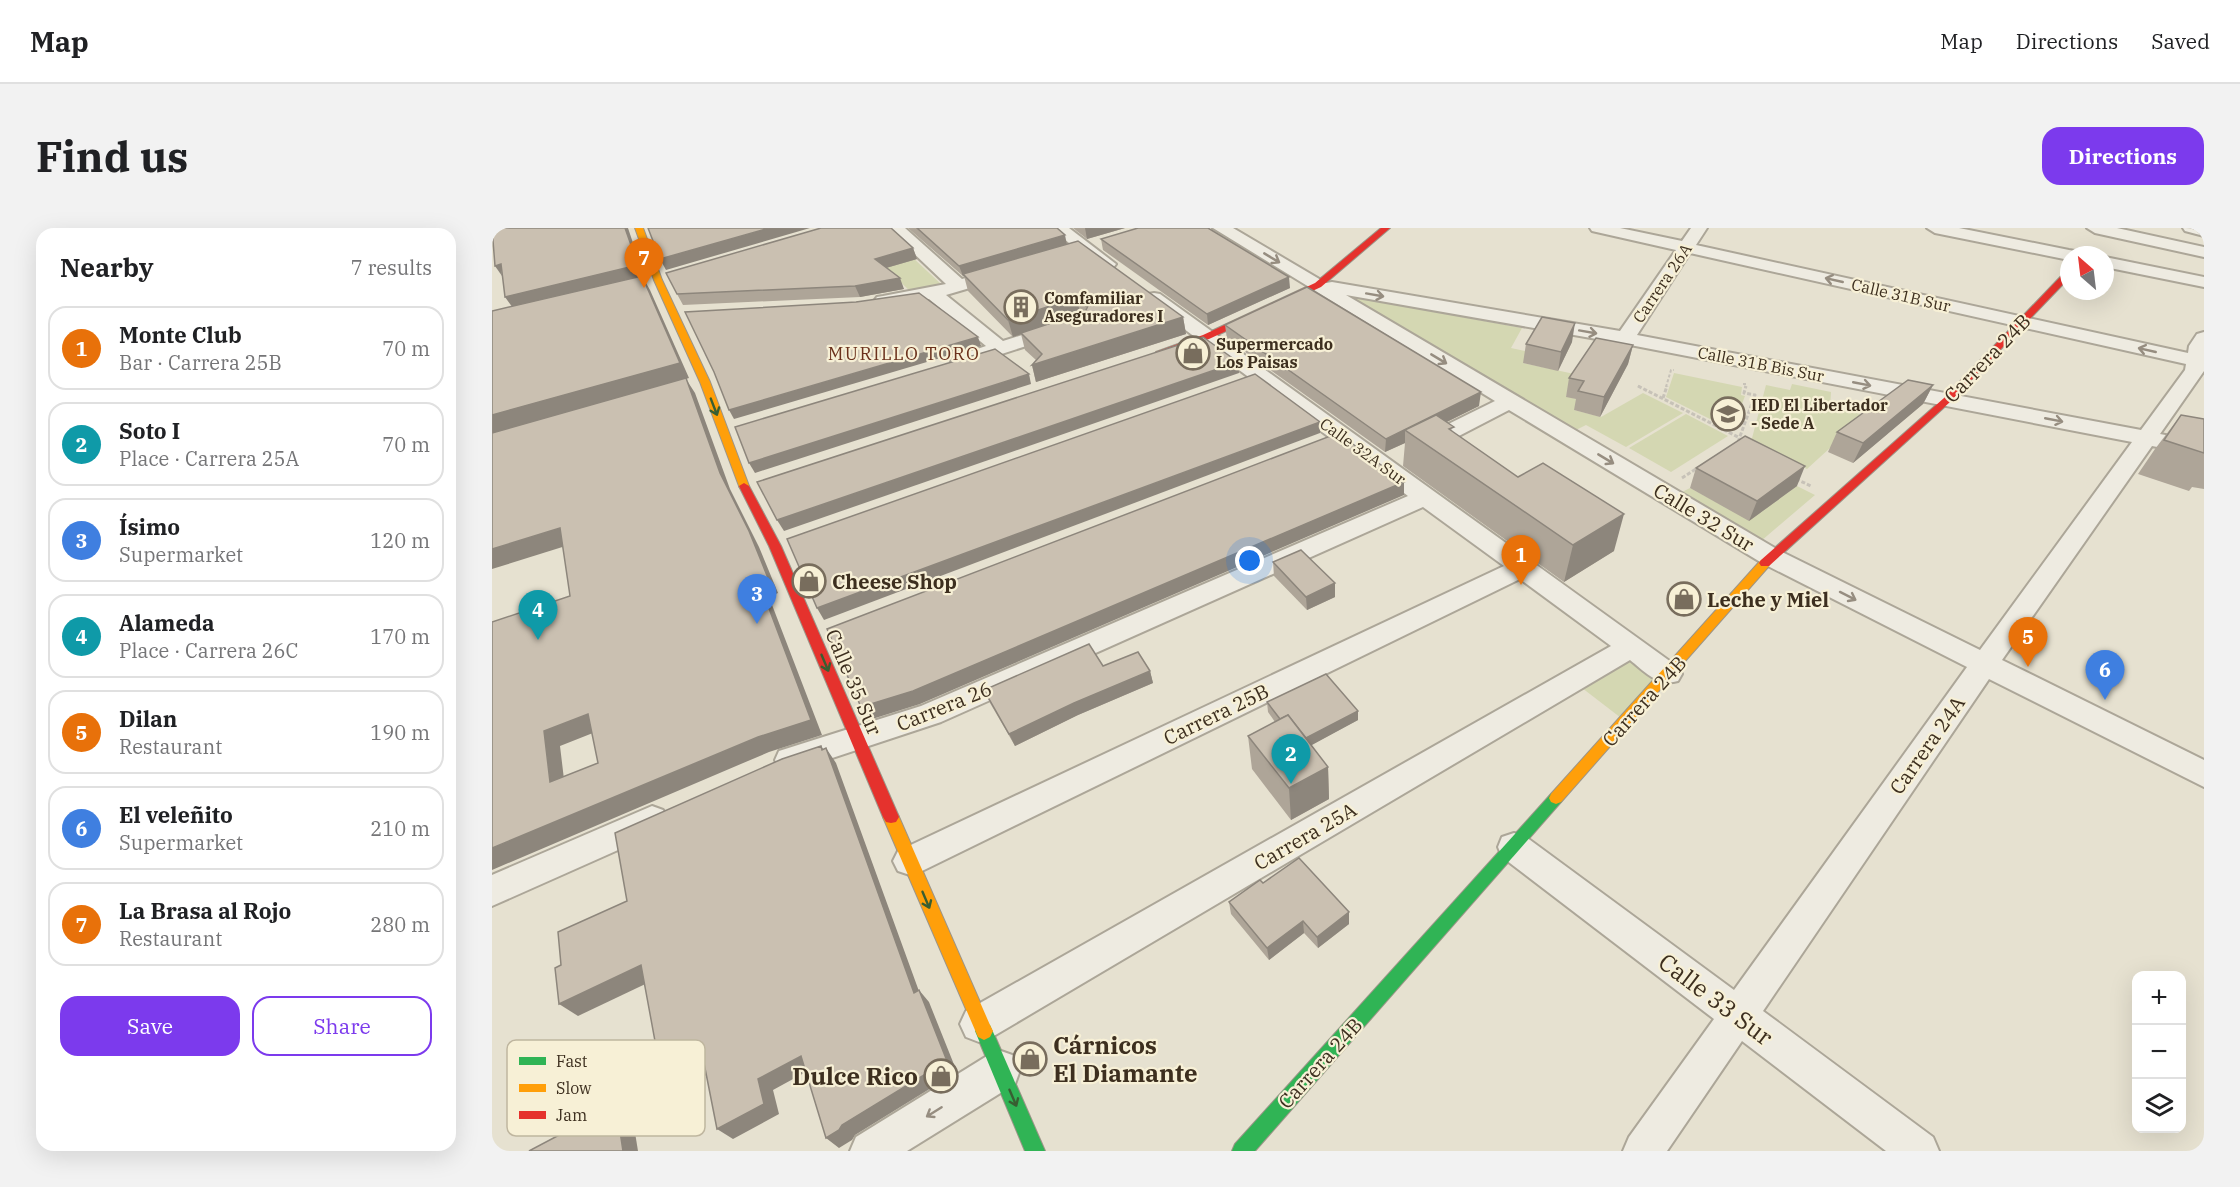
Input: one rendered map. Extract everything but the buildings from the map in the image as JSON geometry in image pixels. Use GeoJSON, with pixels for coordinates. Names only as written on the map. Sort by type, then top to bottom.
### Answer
{"type":"FeatureCollection","features":[{"type":"Feature","properties":{"kind":"street","name":"Calle 35 Sur"},"geometry":{"type":"LineString","coordinates":[[639,228],[681,314],[724,432],[775,546],[825,633],[857,738],[1035,1151]]}},
{"type":"Feature","properties":{"kind":"street"},"geometry":{"type":"LineString","coordinates":[[895,228],[959,286]]}},
{"type":"Feature","properties":{"kind":"street"},"geometry":{"type":"LineString","coordinates":[[1058,228],[1075,250],[1122,275]]}},
{"type":"Feature","properties":{"kind":"street","name":"Calle 32 Sur"},"geometry":{"type":"LineString","coordinates":[[1221,228],[1771,557],[2204,774]]}},
{"type":"Feature","properties":{"kind":"street"},"geometry":{"type":"LineString","coordinates":[[1150,355],[1206,337],[1318,285],[1386,228]]}},
{"type":"Feature","properties":{"kind":"street","name":"Calle 31B Sur"},"geometry":{"type":"LineString","coordinates":[[1599,228],[2023,322],[2202,354]]}},
{"type":"Feature","properties":{"kind":"street","name":"Carrera 26A"},"geometry":{"type":"LineString","coordinates":[[1624,338],[1699,228]]}},
{"type":"Feature","properties":{"kind":"street"},"geometry":{"type":"LineString","coordinates":[[1935,228],[2060,253]]}},
{"type":"Feature","properties":{"kind":"street"},"geometry":{"type":"LineString","coordinates":[[2191,228],[2204,231]]}},
{"type":"Feature","properties":{"kind":"street"},"geometry":{"type":"LineString","coordinates":[[2094,246],[2102,229],[2204,252]]}},
{"type":"Feature","properties":{"kind":"street"},"geometry":{"type":"LineString","coordinates":[[1075,250],[1107,241]]}},
{"type":"Feature","properties":{"kind":"street"},"geometry":{"type":"LineString","coordinates":[[2114,264],[2204,282]]}},
{"type":"Feature","properties":{"kind":"street"},"geometry":{"type":"LineString","coordinates":[[860,304],[933,293],[1022,267]]}},
{"type":"Feature","properties":{"kind":"street"},"geometry":{"type":"LineString","coordinates":[[636,285],[664,278]]}},
{"type":"Feature","properties":{"kind":"street","name":"Carrera 24B"},"geometry":{"type":"LineString","coordinates":[[1242,1151],[1771,557],[1947,400],[2060,283]]}},
{"type":"Feature","properties":{"kind":"street","name":"Calle 31B Bis Sur"},"geometry":{"type":"LineString","coordinates":[[1318,285],[1624,338],[2204,449]]}},
{"type":"Feature","properties":{"kind":"street","name":"Calle 32A Sur"},"geometry":{"type":"LineString","coordinates":[[1141,288],[1260,375],[1331,440],[1383,465],[1668,674]]}},
{"type":"Feature","properties":{"kind":"street"},"geometry":{"type":"LineString","coordinates":[[933,293],[1001,349]]}},
{"type":"Feature","properties":{"kind":"street"},"geometry":{"type":"LineString","coordinates":[[945,366],[1081,322]]}},
{"type":"Feature","properties":{"kind":"street","name":"Carrera 24A"},"geometry":{"type":"LineString","coordinates":[[1643,1151],[1984,665],[2195,370],[2202,354]]}},
{"type":"Feature","properties":{"kind":"street"},"geometry":{"type":"LineString","coordinates":[[1237,383],[1260,375]]}},
{"type":"Feature","properties":{"kind":"street"},"geometry":{"type":"LineString","coordinates":[[682,389],[705,382]]}},
{"type":"Feature","properties":{"kind":"street"},"geometry":{"type":"LineString","coordinates":[[1383,465],[1510,401]]}},
{"type":"Feature","properties":{"kind":"street"},"geometry":{"type":"LineString","coordinates":[[724,432],[746,425]]}},
{"type":"Feature","properties":{"kind":"street","name":"Carrera 26"},"geometry":{"type":"LineString","coordinates":[[770,768],[930,714],[1425,497]]}},
{"type":"Feature","properties":{"kind":"street"},"geometry":{"type":"LineString","coordinates":[[775,546],[798,538]]}},
{"type":"Feature","properties":{"kind":"street","name":"Carrera 25B"},"geometry":{"type":"LineString","coordinates":[[910,861],[1522,568]]}},
{"type":"Feature","properties":{"kind":"street","name":"Carrera 25A"},"geometry":{"type":"LineString","coordinates":[[979,1024],[1631,647]]}},
{"type":"Feature","properties":{"kind":"street"},"geometry":{"type":"LineString","coordinates":[[492,891],[674,810]]}},
{"type":"Feature","properties":{"kind":"street","name":"Calle 33 Sur"},"geometry":{"type":"LineString","coordinates":[[1514,847],[1919,1151]]}},
{"type":"Feature","properties":{"kind":"street"},"geometry":{"type":"LineString","coordinates":[[870,1151],[1001,1070]]}},
{"type":"Feature","properties":{"kind":"path"},"geometry":{"type":"LineString","coordinates":[[1663,399],[1671,370],[1678,371]]}},
{"type":"Feature","properties":{"kind":"path"},"geometry":{"type":"LineString","coordinates":[[1732,446],[1740,438],[1756,393],[1744,393],[1746,384],[1736,382]]}},
{"type":"Feature","properties":{"kind":"path"},"geometry":{"type":"LineString","coordinates":[[1638,386],[1740,438]]}},
{"type":"Feature","properties":{"kind":"path"},"geometry":{"type":"LineString","coordinates":[[1675,482],[1702,465]]}},
{"type":"Feature","properties":{"kind":"path"},"geometry":{"type":"LineString","coordinates":[[1792,476],[1812,487],[1820,480]]}},
{"type":"Feature","properties":{"kind":"green space"},"geometry":{"type":"Polygon","coordinates":[[[912,257],[942,285],[913,294],[884,266],[912,257]]]}},
{"type":"Feature","properties":{"kind":"green space"},"geometry":{"type":"Polygon","coordinates":[[[1344,295],[1522,328],[1511,348],[1529,352],[1523,363],[1579,375],[1566,396],[1580,400],[1574,410],[1601,417],[1643,393],[1683,413],[1626,447],[1586,425],[1574,431],[1344,295]]]}},
{"type":"Feature","properties":{"kind":"green space"},"geometry":{"type":"Polygon","coordinates":[[[1674,373],[1742,387],[1741,395],[1745,396],[1732,430],[1666,397],[1674,373]]]}},
{"type":"Feature","properties":{"kind":"green space"},"geometry":{"type":"Polygon","coordinates":[[[1792,384],[1831,392],[1830,408],[1866,415],[1807,469],[1751,442],[1766,385],[1790,390],[1792,384]]]}},
{"type":"Feature","properties":{"kind":"green space"},"geometry":{"type":"Polygon","coordinates":[[[1686,414],[1728,436],[1671,472],[1629,448],[1686,414]]]}},
{"type":"Feature","properties":{"kind":"green space"},"geometry":{"type":"Polygon","coordinates":[[[1797,486],[1815,495],[1761,541],[1680,493],[1690,488],[1749,520],[1797,486]]]}},
{"type":"Feature","properties":{"kind":"green space"},"geometry":{"type":"Polygon","coordinates":[[[1631,647],[1668,674],[1625,721],[1573,681],[1631,647]]]}},
{"type":"Feature","properties":{"kind":"traffic: fast"},"geometry":{"type":"LineString","coordinates":[[1242,1151],[1556,798]]}},
{"type":"Feature","properties":{"kind":"traffic: fast"},"geometry":{"type":"LineString","coordinates":[[984,1031],[1035,1151]]}},
{"type":"Feature","properties":{"kind":"traffic: slow"},"geometry":{"type":"LineString","coordinates":[[639,228],[658,280],[705,382],[744,486]]}},
{"type":"Feature","properties":{"kind":"traffic: slow"},"geometry":{"type":"LineString","coordinates":[[1556,798],[1765,563]]}},
{"type":"Feature","properties":{"kind":"traffic: slow"},"geometry":{"type":"LineString","coordinates":[[891,817],[984,1031]]}},
{"type":"Feature","properties":{"kind":"traffic: jam"},"geometry":{"type":"LineString","coordinates":[[1161,352],[1206,337],[1318,285],[1386,228]]}},
{"type":"Feature","properties":{"kind":"traffic: jam"},"geometry":{"type":"LineString","coordinates":[[1765,563],[1947,400],[2060,282]]}},
{"type":"Feature","properties":{"kind":"traffic: jam"},"geometry":{"type":"LineString","coordinates":[[744,486],[775,546],[891,817]]}},
{"type":"Feature","properties":{"kind":"place","name":"La Brasa al Rojo"},"geometry":{"type":"Point","coordinates":[644,288]}},
{"type":"Feature","properties":{"kind":"place","name":"Comfamiliar Aseguradores I"},"geometry":{"type":"Point","coordinates":[1021,307]}},
{"type":"Feature","properties":{"kind":"place","name":"Supermercado Los Paisas"},"geometry":{"type":"Point","coordinates":[1193,353]}},
{"type":"Feature","properties":{"kind":"place","name":"IED El Libertador - Sede A"},"geometry":{"type":"Point","coordinates":[1728,414]}},
{"type":"Feature","properties":{"kind":"place","name":"Cheese Shop"},"geometry":{"type":"Point","coordinates":[809,581]}},
{"type":"Feature","properties":{"kind":"place","name":"Monte Club"},"geometry":{"type":"Point","coordinates":[1521,585]}},
{"type":"Feature","properties":{"kind":"place","name":"Leche y Miel"},"geometry":{"type":"Point","coordinates":[1684,599]}},
{"type":"Feature","properties":{"kind":"place","name":"Ísimo"},"geometry":{"type":"Point","coordinates":[757,624]}},
{"type":"Feature","properties":{"kind":"place","name":"Alameda"},"geometry":{"type":"Point","coordinates":[538,640]}},
{"type":"Feature","properties":{"kind":"place","name":"Dilan"},"geometry":{"type":"Point","coordinates":[2028,667]}},
{"type":"Feature","properties":{"kind":"place","name":"El veleñito"},"geometry":{"type":"Point","coordinates":[2105,700]}},
{"type":"Feature","properties":{"kind":"place","name":"Soto I"},"geometry":{"type":"Point","coordinates":[1291,784]}},
{"type":"Feature","properties":{"kind":"place","name":"Cárnicos El Diamante"},"geometry":{"type":"Point","coordinates":[1030,1059]}},
{"type":"Feature","properties":{"kind":"place","name":"Dulce Rico"},"geometry":{"type":"Point","coordinates":[941,1076]}},
{"type":"Feature","properties":{"kind":"district","name":"MURILLO TORO"},"geometry":{"type":"Point","coordinates":[904,353]}}]}
